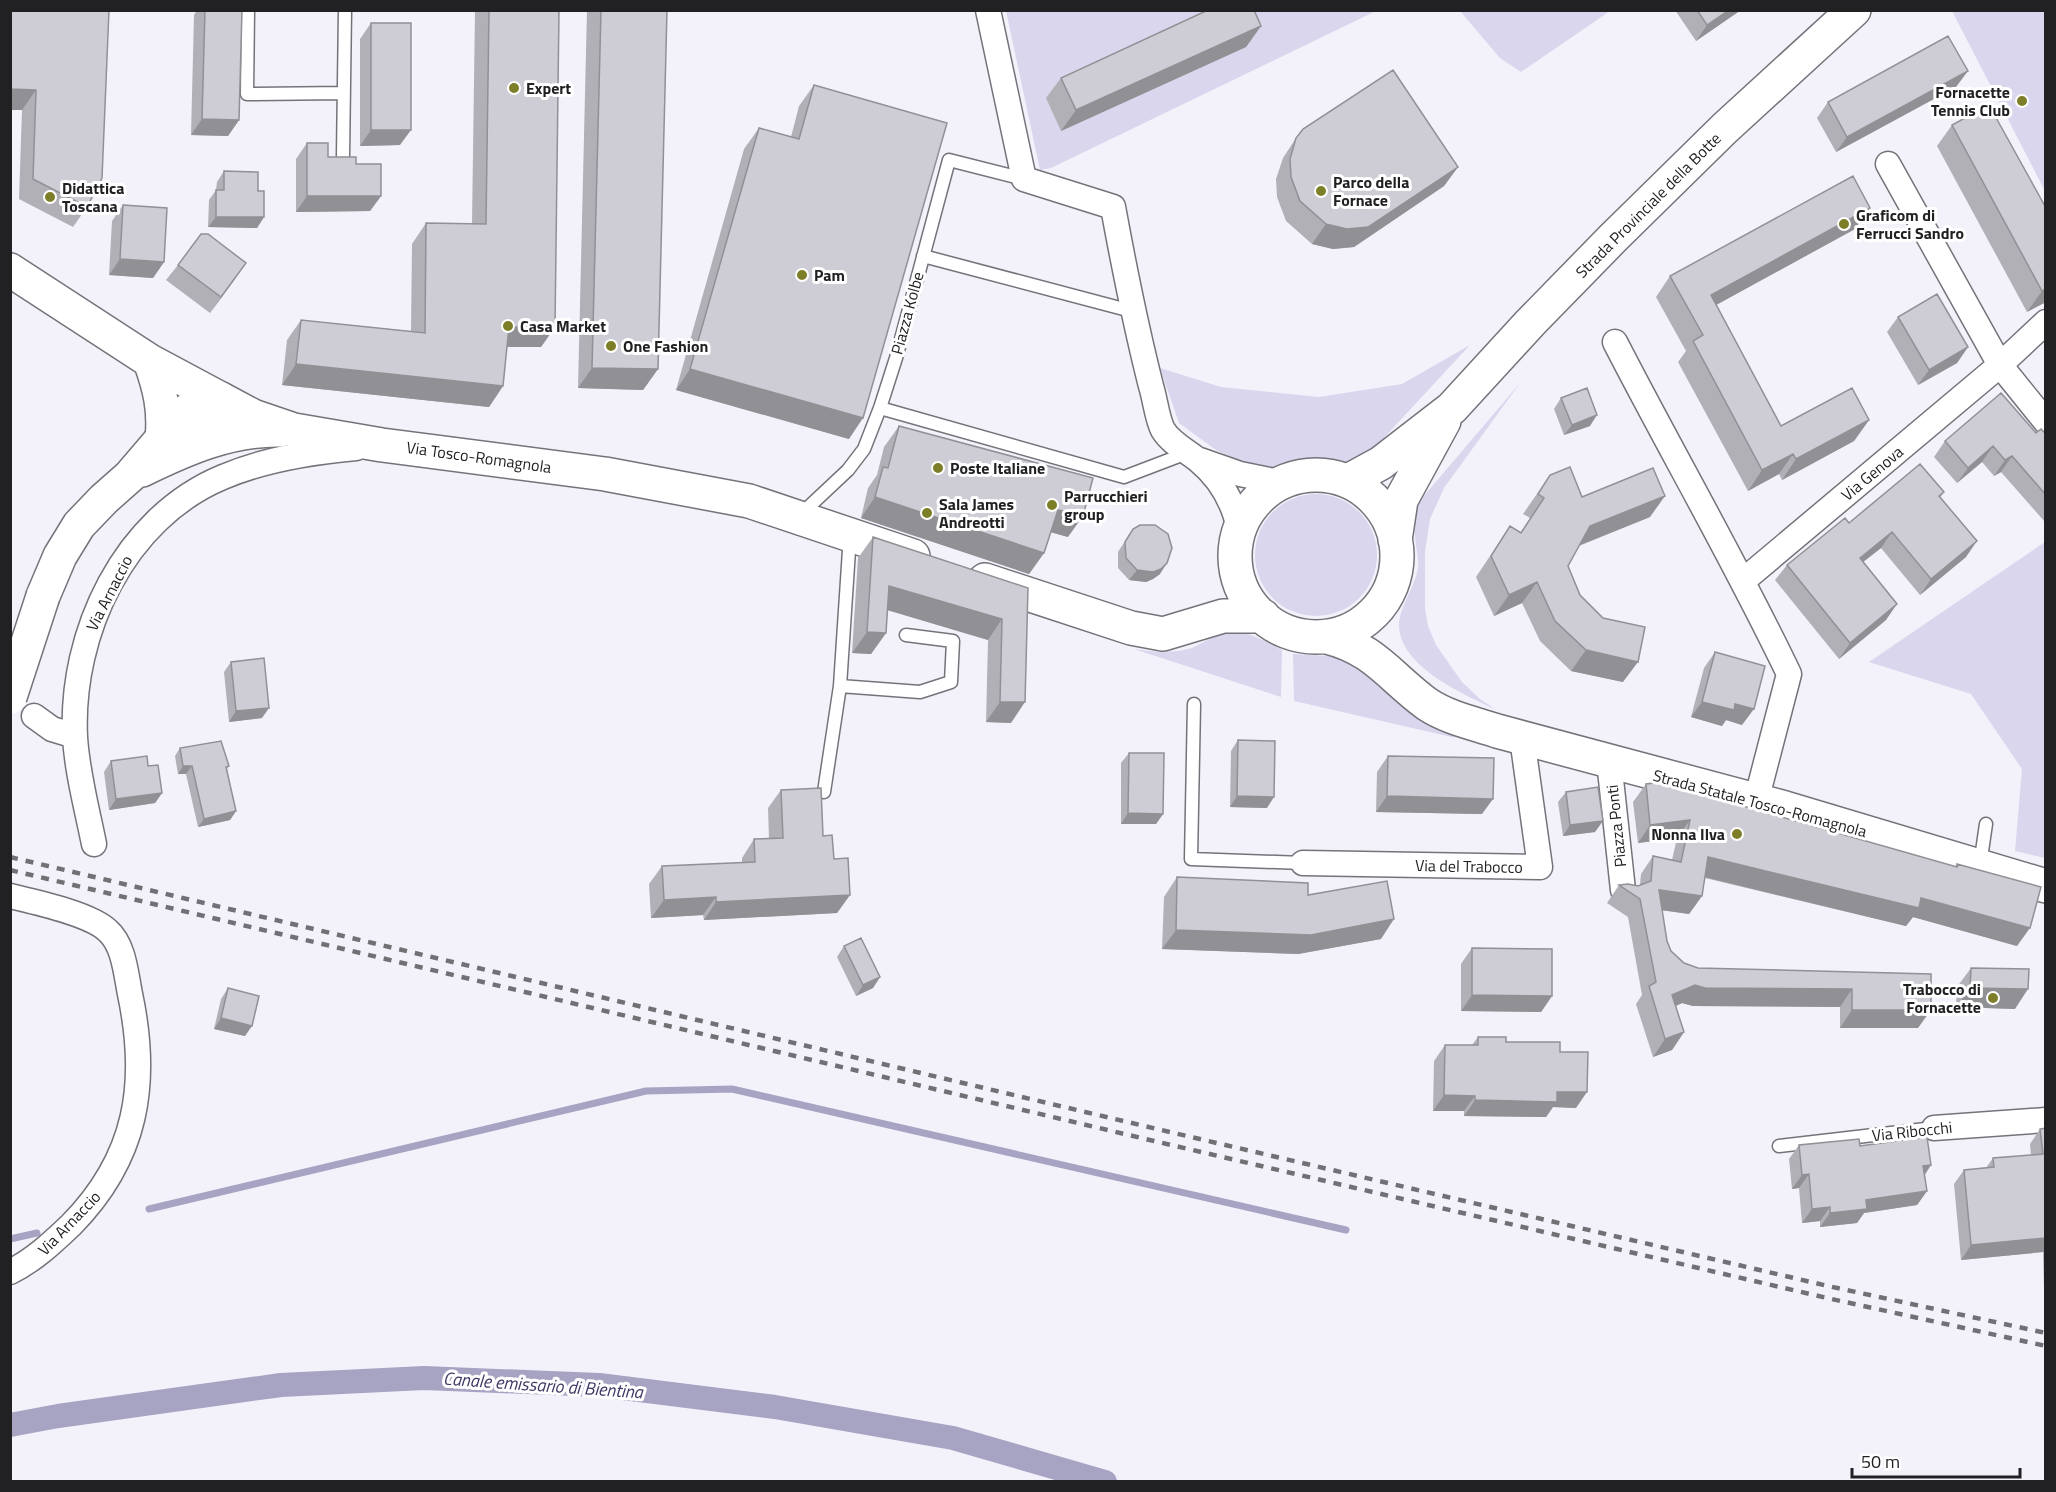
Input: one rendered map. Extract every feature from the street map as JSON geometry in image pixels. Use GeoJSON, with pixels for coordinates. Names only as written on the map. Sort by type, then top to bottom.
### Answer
{"type":"FeatureCollection","features":[{"type":"Feature","properties":{"kind":"main road","name":"Strada Provinciale della Botte"},"geometry":{"type":"LineString","coordinates":[[1452,408],[1530,323],[1613,238],[1725,128],[1854,10]]}},
{"type":"Feature","properties":{"kind":"main road","name":"Via Tosco-Romagnola"},"geometry":{"type":"LineString","coordinates":[[10,270],[150,361],[253,416],[294,430],[382,445],[605,474],[749,501],[959,571]]}},
{"type":"Feature","properties":{"kind":"main road"},"geometry":{"type":"LineString","coordinates":[[150,361],[162,402],[166,448]]}},
{"type":"Feature","properties":{"kind":"main road"},"geometry":{"type":"LineString","coordinates":[[22,706],[43,596],[69,539],[104,499],[130,476],[166,448],[201,428],[220,399]]}},
{"type":"Feature","properties":{"kind":"main road"},"geometry":{"type":"LineString","coordinates":[[1348,481],[1380,463],[1452,408]]}},
{"type":"Feature","properties":{"kind":"main road"},"geometry":{"type":"LineString","coordinates":[[1395,540],[1401,500],[1452,408]]}},
{"type":"Feature","properties":{"kind":"main road"},"geometry":{"type":"LineString","coordinates":[[166,448],[264,429],[294,430]]}},
{"type":"Feature","properties":{"kind":"main road","name":"Strada Statale Tosco-Romagnola"},"geometry":{"type":"LineString","coordinates":[[1327,637],[1339,636],[1358,627],[1378,609],[1396,567],[1397,550],[1383,511],[1363,490],[1348,481],[1316,475],[1298,476],[1279,482],[1253,504],[1243,521],[1237,568],[1250,600],[1263,616],[1289,631],[1345,641],[1365,651],[1419,697],[1444,714],[1522,738],[1756,801],[2046,886]]}},
{"type":"Feature","properties":{"kind":"main road","name":"Strada Statale Tosco-Romagnola"},"geometry":{"type":"LineString","coordinates":[[1115,622],[1161,620],[1190,611],[1213,597],[1237,568]]}},
{"type":"Feature","properties":{"kind":"main road","name":"Strada Statale Tosco-Romagnola"},"geometry":{"type":"LineString","coordinates":[[959,571],[1145,632],[1163,634],[1223,616],[1263,616]]}},
{"type":"Feature","properties":{"kind":"main road","name":"Strada Statale Tosco-Romagnola"},"geometry":{"type":"LineString","coordinates":[[1385,597],[1387,639],[1395,657],[1440,699],[1474,722]]}},
{"type":"Feature","properties":{"kind":"street"},"geometry":{"type":"LineString","coordinates":[[988,10],[1024,179]]}},
{"type":"Feature","properties":{"kind":"street"},"geometry":{"type":"LineString","coordinates":[[1888,164],[2000,365],[2046,422]]}},
{"type":"Feature","properties":{"kind":"street","name":"Piazza Kolbe"},"geometry":{"type":"LineString","coordinates":[[1024,179],[1113,207],[1148,373],[1163,430],[1214,476],[1230,498],[1240,534]]}},
{"type":"Feature","properties":{"kind":"street","name":"Via Genova"},"geometry":{"type":"LineString","coordinates":[[1744,580],[2000,365],[2046,322]]}},
{"type":"Feature","properties":{"kind":"street"},"geometry":{"type":"LineString","coordinates":[[1615,342],[1713,528],[1744,580],[1789,674],[1756,801]]}},
{"type":"Feature","properties":{"kind":"street","name":"Via Arnaccio"},"geometry":{"type":"LineString","coordinates":[[94,844],[75,736],[78,680],[87,637],[97,612],[131,550],[162,516],[202,488],[245,469],[297,456],[382,445]]}},
{"type":"Feature","properties":{"kind":"street","name":"Piazza Kolbe"},"geometry":{"type":"LineString","coordinates":[[1193,456],[1240,474],[1279,482]]}},
{"type":"Feature","properties":{"kind":"street"},"geometry":{"type":"LineString","coordinates":[[22,706],[52,729],[75,736]]}},
{"type":"Feature","properties":{"kind":"street","name":"Via del Trabocco"},"geometry":{"type":"LineString","coordinates":[[1303,863],[1540,867],[1522,738]]}},
{"type":"Feature","properties":{"kind":"street","name":"Piazza Ponti"},"geometry":{"type":"LineString","coordinates":[[1609,761],[1623,890]]}},
{"type":"Feature","properties":{"kind":"street","name":"Via Arnaccio"},"geometry":{"type":"LineString","coordinates":[[10,896],[83,917],[100,924],[114,937],[120,952],[135,1024],[139,1068],[135,1114],[112,1171],[91,1203],[41,1253],[10,1272]]}},
{"type":"Feature","properties":{"kind":"street","name":"Via Ribocchi"},"geometry":{"type":"LineString","coordinates":[[1934,1128],[2046,1120]]}},
{"type":"Feature","properties":{"kind":"lane"},"geometry":{"type":"LineString","coordinates":[[248,10],[247,94],[344,93]]}},
{"type":"Feature","properties":{"kind":"lane"},"geometry":{"type":"LineString","coordinates":[[343,156],[345,10]]}},
{"type":"Feature","properties":{"kind":"lane","name":"Piazza Kolbe"},"geometry":{"type":"LineString","coordinates":[[798,517],[848,470],[864,449],[885,393],[949,160],[1024,179]]}},
{"type":"Feature","properties":{"kind":"lane"},"geometry":{"type":"LineString","coordinates":[[922,256],[1135,312]]}},
{"type":"Feature","properties":{"kind":"lane"},"geometry":{"type":"LineString","coordinates":[[880,408],[1124,477],[1193,456]]}},
{"type":"Feature","properties":{"kind":"lane"},"geometry":{"type":"LineString","coordinates":[[824,792],[840,686],[850,534]]}},
{"type":"Feature","properties":{"kind":"lane"},"geometry":{"type":"LineString","coordinates":[[840,686],[920,692],[951,682],[952,641],[906,635]]}},
{"type":"Feature","properties":{"kind":"lane"},"geometry":{"type":"LineString","coordinates":[[1194,704],[1191,860],[1303,863]]}},
{"type":"Feature","properties":{"kind":"lane"},"geometry":{"type":"LineString","coordinates":[[1979,866],[1986,824]]}},
{"type":"Feature","properties":{"kind":"lane","name":"Via Ribocchi"},"geometry":{"type":"LineString","coordinates":[[1779,1146],[1934,1128]]}},
{"type":"Feature","properties":{"kind":"shaded area"},"geometry":{"type":"Polygon","coordinates":[[[1006,11],[1376,11],[1051,168],[1040,170],[1006,11]]]}},
{"type":"Feature","properties":{"kind":"shaded area"},"geometry":{"type":"Polygon","coordinates":[[[1460,11],[1610,11],[1521,72],[1500,58],[1460,11]]]}},
{"type":"Feature","properties":{"kind":"shaded area","name":"Fornacette Tennis Club"},"geometry":{"type":"Polygon","coordinates":[[[1952,11],[2045,11],[2045,191],[1952,11]]]}},
{"type":"Feature","properties":{"kind":"shaded area"},"geometry":{"type":"Polygon","coordinates":[[[1470,345],[1368,455],[1356,463],[1318,461],[1257,470],[1216,450],[1179,423],[1160,368],[1221,387],[1319,397],[1402,384],[1470,345]]]}},
{"type":"Feature","properties":{"kind":"shaded area"},"geometry":{"type":"Polygon","coordinates":[[[1520,383],[1444,488],[1430,519],[1425,552],[1425,608],[1428,626],[1436,645],[1462,682],[1495,709],[1451,687],[1421,666],[1402,640],[1399,625],[1418,568],[1415,540],[1417,504],[1520,383]]]}},
{"type":"Feature","properties":{"kind":"shaded area"},"geometry":{"type":"Polygon","coordinates":[[[1316,494],[1339,499],[1350,504],[1359,512],[1367,521],[1372,532],[1377,555],[1372,578],[1367,589],[1359,598],[1350,606],[1339,611],[1316,616],[1293,611],[1282,606],[1273,598],[1265,589],[1260,578],[1255,555],[1260,532],[1265,521],[1273,512],[1282,504],[1293,499],[1316,494]]]}},
{"type":"Feature","properties":{"kind":"shaded area"},"geometry":{"type":"Polygon","coordinates":[[[2045,542],[2045,858],[2015,851],[2022,769],[1971,694],[1869,662],[2045,542]]]}},
{"type":"Feature","properties":{"kind":"shaded area"},"geometry":{"type":"Polygon","coordinates":[[[1241,631],[1282,650],[1281,697],[1134,649],[1158,652],[1179,651],[1192,648],[1223,632],[1241,631]]]}},
{"type":"Feature","properties":{"kind":"shaded area"},"geometry":{"type":"Polygon","coordinates":[[[1293,654],[1347,657],[1414,710],[1456,738],[1294,701],[1293,654]]]}},
{"type":"Feature","properties":{"kind":"building"},"geometry":{"type":"Polygon","coordinates":[[[10,10],[109,10],[102,178],[87,207],[33,179],[36,90],[10,89],[10,10]]]}},
{"type":"Feature","properties":{"kind":"building"},"geometry":{"type":"Polygon","coordinates":[[[205,10],[242,10],[239,120],[202,119],[205,10]]]}},
{"type":"Feature","properties":{"kind":"building"},"geometry":{"type":"Polygon","coordinates":[[[489,10],[559,10],[555,327],[509,327],[503,386],[296,364],[301,320],[425,333],[426,223],[486,224],[489,10]]]}},
{"type":"Feature","properties":{"kind":"building"},"geometry":{"type":"Polygon","coordinates":[[[601,10],[667,10],[658,369],[592,368],[601,10]]]}},
{"type":"Feature","properties":{"kind":"building"},"geometry":{"type":"Polygon","coordinates":[[[1208,10],[1254,10],[1261,26],[1076,110],[1061,78],[1208,10]]]}},
{"type":"Feature","properties":{"kind":"building"},"geometry":{"type":"Polygon","coordinates":[[[1697,10],[1729,10],[1707,25],[1697,10]]]}},
{"type":"Feature","properties":{"kind":"building"},"geometry":{"type":"Polygon","coordinates":[[[371,23],[411,23],[411,130],[371,130],[371,23]]]}},
{"type":"Feature","properties":{"kind":"building"},"geometry":{"type":"Polygon","coordinates":[[[1948,36],[1968,71],[1847,137],[1828,102],[1948,36]]]}},
{"type":"Feature","properties":{"kind":"building"},"geometry":{"type":"Polygon","coordinates":[[[1393,70],[1458,167],[1368,227],[1347,229],[1326,224],[1300,201],[1291,177],[1290,159],[1296,138],[1303,129],[1393,70]]]}},
{"type":"Feature","properties":{"kind":"building","name":"Pam"},"geometry":{"type":"Polygon","coordinates":[[[814,85],[947,123],[863,418],[690,369],[759,128],[799,139],[814,85]]]}},
{"type":"Feature","properties":{"kind":"building"},"geometry":{"type":"Polygon","coordinates":[[[1989,105],[2046,208],[2046,289],[2042,291],[1952,125],[1989,105]]]}},
{"type":"Feature","properties":{"kind":"building"},"geometry":{"type":"Polygon","coordinates":[[[307,143],[328,143],[328,157],[356,157],[356,164],[381,164],[381,196],[307,196],[307,143]]]}},
{"type":"Feature","properties":{"kind":"building"},"geometry":{"type":"Polygon","coordinates":[[[224,171],[258,172],[258,191],[264,191],[264,217],[216,217],[216,190],[224,190],[224,171]]]}},
{"type":"Feature","properties":{"kind":"building"},"geometry":{"type":"Polygon","coordinates":[[[1853,176],[1870,208],[1711,295],[1781,426],[1852,388],[1869,420],[1796,459],[1793,454],[1762,470],[1693,341],[1703,335],[1670,276],[1853,176]]]}},
{"type":"Feature","properties":{"kind":"building"},"geometry":{"type":"Polygon","coordinates":[[[123,205],[167,208],[164,262],[120,259],[123,205]]]}},
{"type":"Feature","properties":{"kind":"building"},"geometry":{"type":"Polygon","coordinates":[[[201,234],[208,234],[246,263],[221,297],[178,265],[201,234]]]}},
{"type":"Feature","properties":{"kind":"building"},"geometry":{"type":"Polygon","coordinates":[[[1937,294],[1968,347],[1929,370],[1898,317],[1937,294]]]}},
{"type":"Feature","properties":{"kind":"building"},"geometry":{"type":"Polygon","coordinates":[[[1587,388],[1597,415],[1572,425],[1561,398],[1587,388]]]}},
{"type":"Feature","properties":{"kind":"building"},"geometry":{"type":"Polygon","coordinates":[[[2001,393],[2036,433],[2041,429],[2046,434],[2046,495],[2012,456],[2005,460],[1993,446],[1968,468],[1945,441],[2001,393]]]}},
{"type":"Feature","properties":{"kind":"building"},"geometry":{"type":"Polygon","coordinates":[[[899,426],[1093,478],[1083,516],[1058,510],[1044,553],[875,497],[883,467],[888,468],[899,426]]]}},
{"type":"Feature","properties":{"kind":"building"},"geometry":{"type":"Polygon","coordinates":[[[1920,464],[1944,492],[1939,496],[1977,541],[1931,579],[1892,532],[1860,558],[1897,604],[1850,643],[1787,565],[1845,518],[1849,523],[1920,464]]]}},
{"type":"Feature","properties":{"kind":"building"},"geometry":{"type":"Polygon","coordinates":[[[1570,467],[1582,497],[1653,468],[1665,496],[1590,526],[1568,566],[1580,595],[1603,618],[1645,627],[1638,662],[1586,650],[1555,621],[1537,582],[1509,595],[1491,556],[1510,526],[1521,533],[1544,498],[1538,494],[1550,475],[1570,467]]]}},
{"type":"Feature","properties":{"kind":"building"},"geometry":{"type":"Polygon","coordinates":[[[1140,525],[1155,525],[1168,534],[1172,548],[1167,563],[1161,569],[1153,572],[1137,570],[1126,558],[1125,542],[1133,529],[1140,525]]]}},
{"type":"Feature","properties":{"kind":"building"},"geometry":{"type":"Polygon","coordinates":[[[873,537],[1028,588],[1025,702],[1000,702],[1002,619],[889,586],[886,633],[867,632],[873,537]]]}},
{"type":"Feature","properties":{"kind":"building"},"geometry":{"type":"Polygon","coordinates":[[[1715,652],[1765,666],[1754,709],[1735,704],[1734,710],[1702,702],[1715,652]]]}},
{"type":"Feature","properties":{"kind":"building"},"geometry":{"type":"Polygon","coordinates":[[[264,658],[269,708],[236,711],[231,662],[264,658]]]}},
{"type":"Feature","properties":{"kind":"building"},"geometry":{"type":"Polygon","coordinates":[[[1238,740],[1275,741],[1274,797],[1237,796],[1238,740]]]}},
{"type":"Feature","properties":{"kind":"building"},"geometry":{"type":"Polygon","coordinates":[[[221,741],[229,766],[226,767],[236,811],[204,819],[192,766],[183,766],[180,748],[221,741]]]}},
{"type":"Feature","properties":{"kind":"building"},"geometry":{"type":"Polygon","coordinates":[[[1129,753],[1164,753],[1163,814],[1128,813],[1129,753]]]}},
{"type":"Feature","properties":{"kind":"building"},"geometry":{"type":"Polygon","coordinates":[[[147,756],[148,766],[158,765],[162,793],[116,799],[111,761],[147,756]]]}},
{"type":"Feature","properties":{"kind":"building"},"geometry":{"type":"Polygon","coordinates":[[[1388,756],[1494,758],[1493,799],[1387,796],[1388,756]]]}},
{"type":"Feature","properties":{"kind":"building"},"geometry":{"type":"Polygon","coordinates":[[[1679,780],[1680,788],[1957,867],[1957,864],[2041,887],[2030,928],[1921,898],[1919,908],[1708,857],[1702,896],[1659,890],[1667,941],[1671,951],[1684,963],[1698,968],[1931,974],[1931,1010],[1852,1010],[1852,989],[1705,988],[1695,985],[1672,995],[1684,1032],[1665,1039],[1649,986],[1656,982],[1640,899],[1619,885],[1638,886],[1651,881],[1653,856],[1681,862],[1690,820],[1650,825],[1646,784],[1679,780]]]}},
{"type":"Feature","properties":{"kind":"building"},"geometry":{"type":"Polygon","coordinates":[[[1598,787],[1603,821],[1570,825],[1566,792],[1598,787]]]}},
{"type":"Feature","properties":{"kind":"building"},"geometry":{"type":"Polygon","coordinates":[[[821,788],[823,836],[832,835],[834,859],[848,858],[850,895],[716,902],[716,897],[664,900],[662,866],[755,862],[754,839],[783,838],[781,790],[821,788]]]}},
{"type":"Feature","properties":{"kind":"building"},"geometry":{"type":"Polygon","coordinates":[[[1177,877],[1308,883],[1308,895],[1387,881],[1394,919],[1311,935],[1176,930],[1177,877]]]}},
{"type":"Feature","properties":{"kind":"building"},"geometry":{"type":"Polygon","coordinates":[[[861,938],[880,977],[863,985],[844,946],[861,938]]]}},
{"type":"Feature","properties":{"kind":"building"},"geometry":{"type":"Polygon","coordinates":[[[1472,948],[1552,949],[1552,996],[1472,995],[1472,948]]]}},
{"type":"Feature","properties":{"kind":"building"},"geometry":{"type":"Polygon","coordinates":[[[1971,968],[2029,969],[2028,989],[1970,988],[1971,968]]]}},
{"type":"Feature","properties":{"kind":"building"},"geometry":{"type":"Polygon","coordinates":[[[228,988],[259,996],[252,1026],[221,1018],[228,988]]]}},
{"type":"Feature","properties":{"kind":"building"},"geometry":{"type":"Polygon","coordinates":[[[1478,1037],[1506,1037],[1506,1042],[1560,1042],[1560,1052],[1588,1052],[1587,1092],[1557,1092],[1557,1102],[1475,1100],[1475,1096],[1444,1095],[1445,1045],[1478,1045],[1478,1037]]]}},
{"type":"Feature","properties":{"kind":"building"},"geometry":{"type":"Polygon","coordinates":[[[2046,1128],[2046,1238],[1971,1245],[1964,1170],[1994,1167],[1993,1158],[2043,1154],[2040,1129],[2046,1128]]]}},
{"type":"Feature","properties":{"kind":"building"},"geometry":{"type":"Polygon","coordinates":[[[1927,1137],[1931,1165],[1923,1166],[1927,1191],[1866,1200],[1867,1209],[1830,1213],[1830,1207],[1812,1209],[1809,1174],[1802,1175],[1799,1145],[1859,1139],[1860,1146],[1927,1137]]]}},
{"type":"Feature","properties":{"kind":"waterway"},"geometry":{"type":"LineString","coordinates":[[149,1209],[646,1091],[732,1089],[1346,1230]]}},
{"type":"Feature","properties":{"kind":"waterway"},"geometry":{"type":"LineString","coordinates":[[10,1239],[37,1233]]}},
{"type":"Feature","properties":{"kind":"waterway","name":"Canale emissario di Bientina"},"geometry":{"type":"LineString","coordinates":[[10,1425],[58,1416],[281,1385],[424,1378],[599,1385],[775,1407],[953,1438],[1105,1482]]}},
{"type":"Feature","properties":{"kind":"railway"},"geometry":{"type":"LineString","coordinates":[[10,857],[1828,1286],[2046,1333]]}},
{"type":"Feature","properties":{"kind":"railway"},"geometry":{"type":"LineString","coordinates":[[10,870],[1154,1141],[1827,1298],[2046,1346]]}},
{"type":"Feature","properties":{"kind":"place","name":"Expert"},"geometry":{"type":"Point","coordinates":[514,88]}},
{"type":"Feature","properties":{"kind":"place","name":"Fornacette Tennis Club"},"geometry":{"type":"Point","coordinates":[2022,101]}},
{"type":"Feature","properties":{"kind":"place","name":"Parco della Fornace"},"geometry":{"type":"Point","coordinates":[1321,191]}},
{"type":"Feature","properties":{"kind":"place","name":"Didattica Toscana"},"geometry":{"type":"Point","coordinates":[50,197]}},
{"type":"Feature","properties":{"kind":"place","name":"Graficom di Ferrucci Sandro"},"geometry":{"type":"Point","coordinates":[1844,224]}},
{"type":"Feature","properties":{"kind":"place","name":"Pam"},"geometry":{"type":"Point","coordinates":[802,275]}},
{"type":"Feature","properties":{"kind":"place","name":"Casa Market"},"geometry":{"type":"Point","coordinates":[508,326]}},
{"type":"Feature","properties":{"kind":"place","name":"One Fashion"},"geometry":{"type":"Point","coordinates":[611,346]}},
{"type":"Feature","properties":{"kind":"place","name":"Poste Italiane"},"geometry":{"type":"Point","coordinates":[938,468]}},
{"type":"Feature","properties":{"kind":"place","name":"Parrucchieri group"},"geometry":{"type":"Point","coordinates":[1052,505]}},
{"type":"Feature","properties":{"kind":"place","name":"Sala James Andreotti"},"geometry":{"type":"Point","coordinates":[927,513]}},
{"type":"Feature","properties":{"kind":"place","name":"Nonna Ilva"},"geometry":{"type":"Point","coordinates":[1737,834]}},
{"type":"Feature","properties":{"kind":"place","name":"Trabocco di Fornacette"},"geometry":{"type":"Point","coordinates":[1993,998]}}]}
